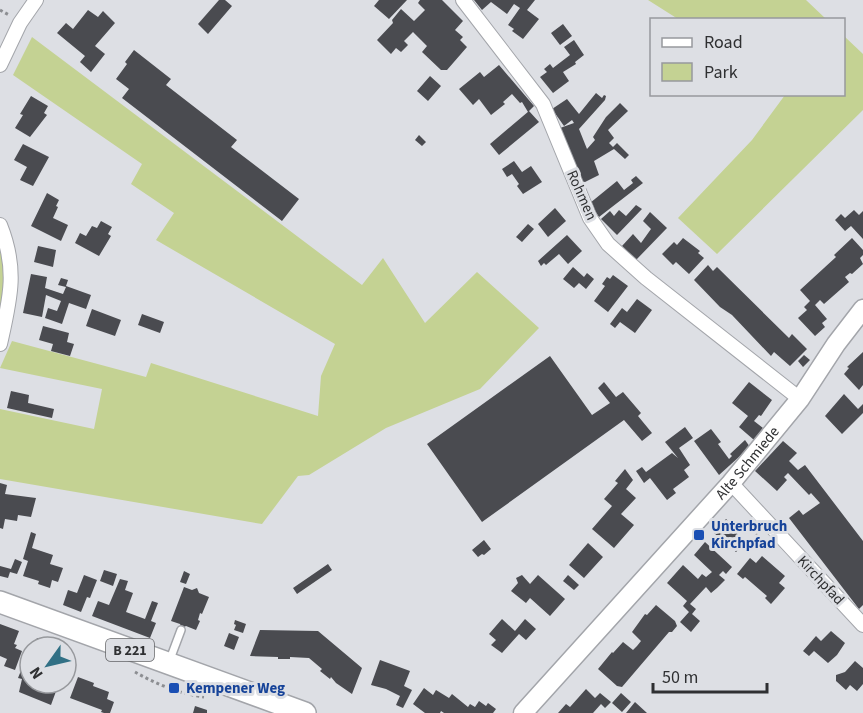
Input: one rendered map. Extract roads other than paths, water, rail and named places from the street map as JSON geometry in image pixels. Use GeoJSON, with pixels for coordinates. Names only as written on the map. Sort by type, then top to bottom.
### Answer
{"type":"FeatureCollection","features":[{"type":"Feature","properties":{"kind":"main road","name":"B 221"},"geometry":{"type":"LineString","coordinates":[[0,602],[305,713]]}},
{"type":"Feature","properties":{"kind":"street"},"geometry":{"type":"LineString","coordinates":[[0,64],[20,23],[36,0]]}},
{"type":"Feature","properties":{"kind":"street","name":"Rohmen"},"geometry":{"type":"LineString","coordinates":[[463,0],[543,104],[590,218],[608,244],[646,278],[800,399]]}},
{"type":"Feature","properties":{"kind":"street"},"geometry":{"type":"LineString","coordinates":[[0,225],[12,264],[11,296],[0,344]]}},
{"type":"Feature","properties":{"kind":"street","name":"Alte Schmiede"},"geometry":{"type":"LineString","coordinates":[[523,713],[731,483],[800,399],[836,344],[863,309]]}},
{"type":"Feature","properties":{"kind":"street","name":"Kirchpfad"},"geometry":{"type":"LineString","coordinates":[[731,483],[863,625]]}},
{"type":"Feature","properties":{"kind":"lane"},"geometry":{"type":"LineString","coordinates":[[168,664],[181,630]]}},
{"type":"Feature","properties":{"kind":"place","name":"Unterbruch Kirchpfad"},"geometry":{"type":"Point","coordinates":[699,535]}},
{"type":"Feature","properties":{"kind":"place","name":"Kempener Weg"},"geometry":{"type":"Point","coordinates":[174,688]}}]}
